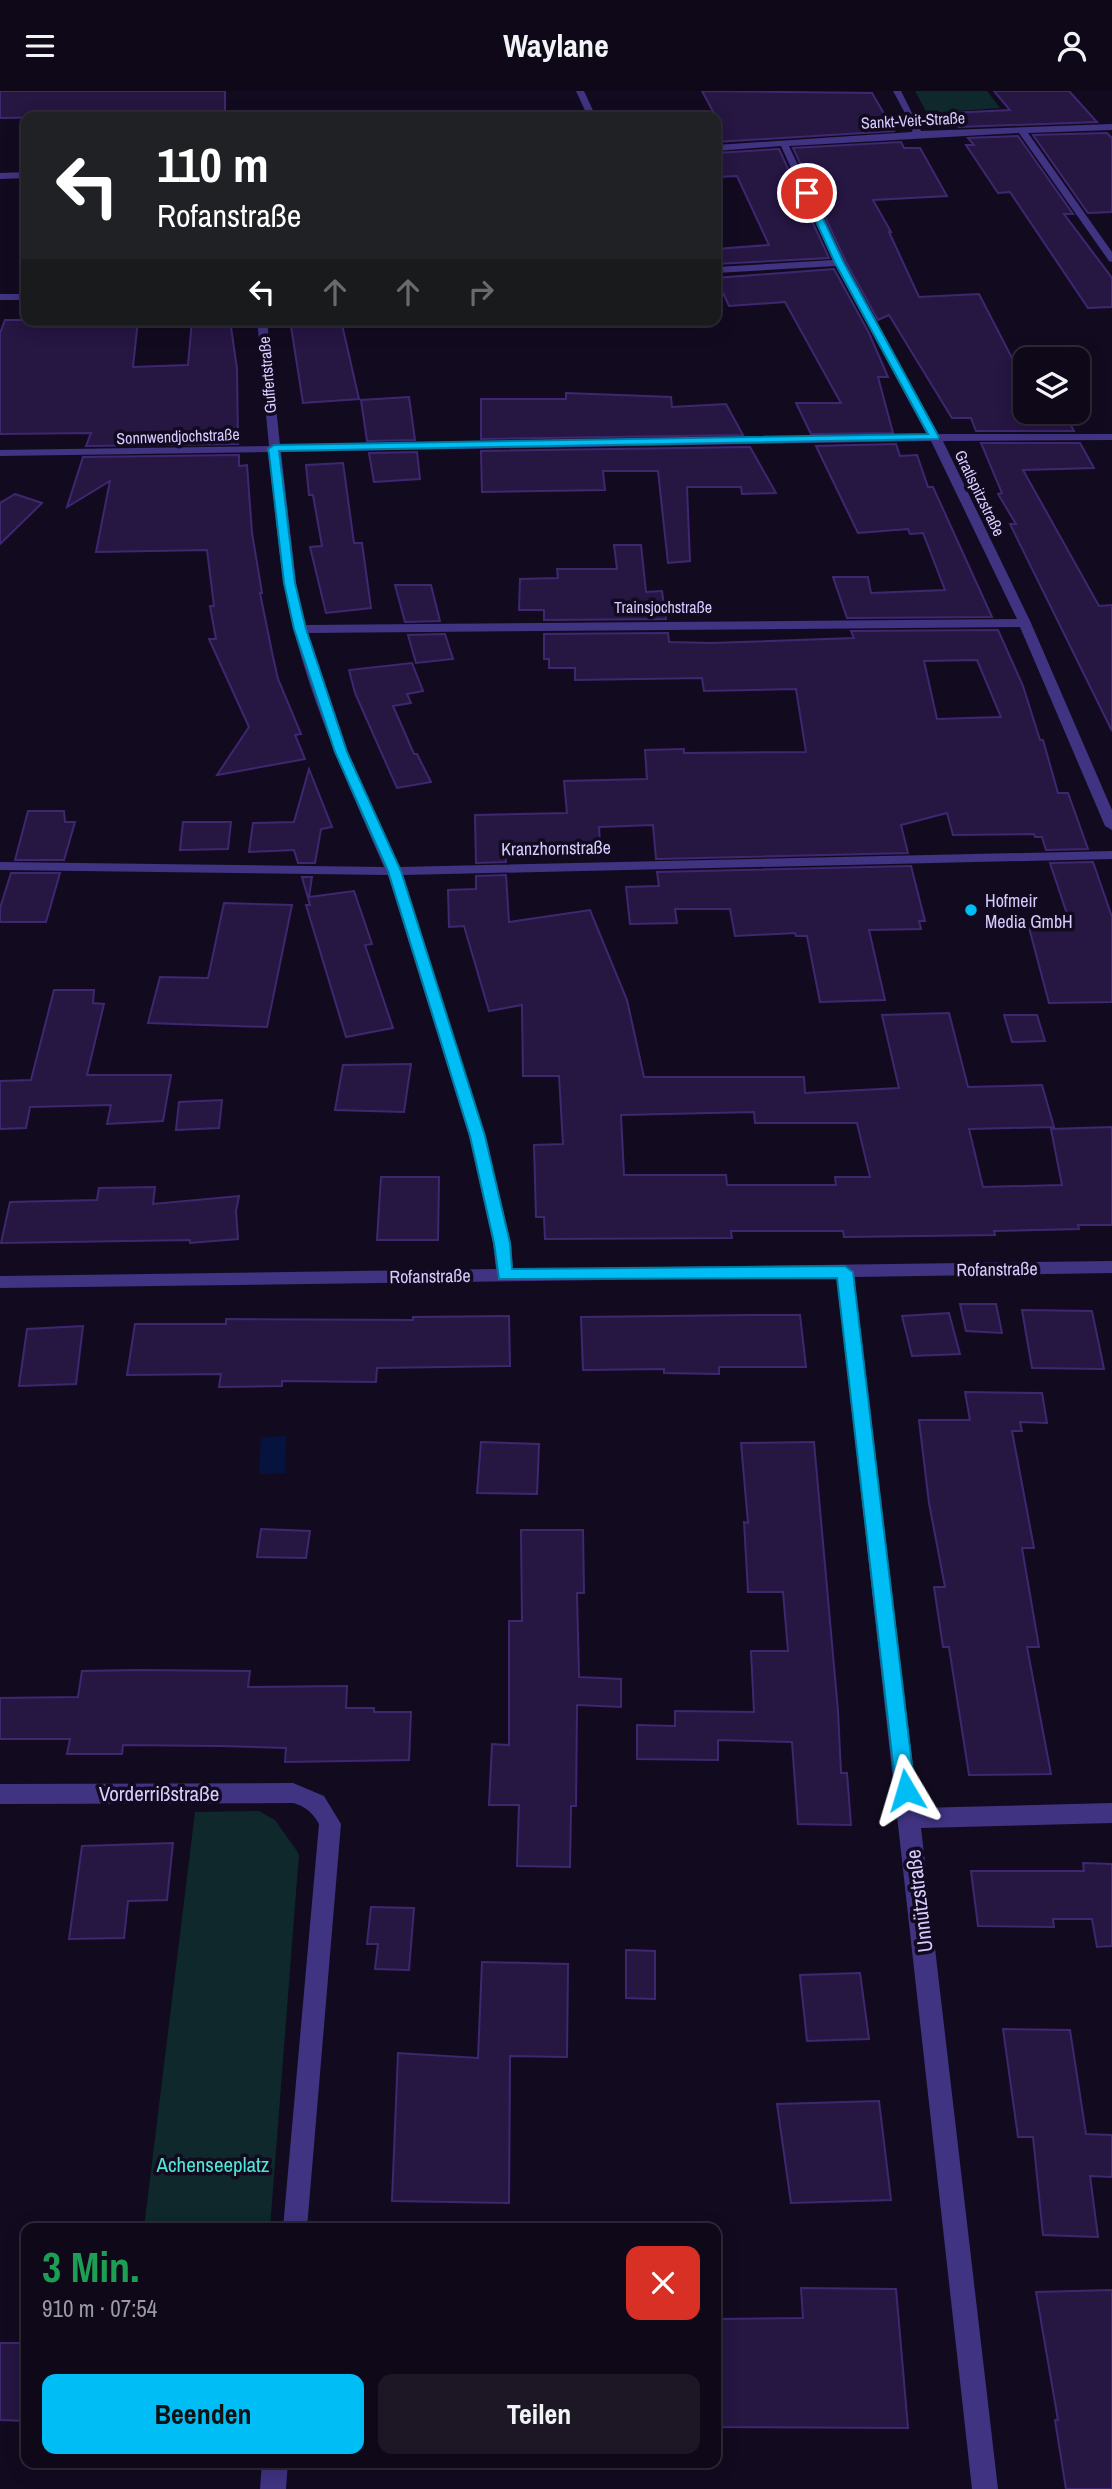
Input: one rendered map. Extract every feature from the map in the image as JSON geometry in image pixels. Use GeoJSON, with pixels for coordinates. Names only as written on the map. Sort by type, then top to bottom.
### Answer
{"type":"FeatureCollection","features":[{"type":"Feature","properties":{"kind":"street"},"geometry":{"type":"LineString","coordinates":[[580,91],[590,112]]}},
{"type":"Feature","properties":{"kind":"street"},"geometry":{"type":"LineString","coordinates":[[897,91],[916,128],[916,134]]}},
{"type":"Feature","properties":{"kind":"street","name":"Sankt-Veit-Straße"},"geometry":{"type":"LineString","coordinates":[[721,148],[916,134],[1112,127]]}},
{"type":"Feature","properties":{"kind":"street"},"geometry":{"type":"LineString","coordinates":[[1022,131],[1112,259]]}},
{"type":"Feature","properties":{"kind":"street","name":"Gratlspitzstraße"},"geometry":{"type":"LineString","coordinates":[[785,144],[839,263],[934,437],[1026,623],[1112,826]]}},
{"type":"Feature","properties":{"kind":"street"},"geometry":{"type":"LineString","coordinates":[[0,176],[21,175]]}},
{"type":"Feature","properties":{"kind":"street"},"geometry":{"type":"LineString","coordinates":[[721,270],[839,263]]}},
{"type":"Feature","properties":{"kind":"street"},"geometry":{"type":"LineString","coordinates":[[0,297],[21,296]]}},
{"type":"Feature","properties":{"kind":"street","name":"Guffertstraße"},"geometry":{"type":"LineString","coordinates":[[263,326],[290,583],[300,629],[341,752],[394,871],[477,1136],[502,1243],[505,1275]]}},
{"type":"Feature","properties":{"kind":"street","name":"Sonnwendjochstraße"},"geometry":{"type":"LineString","coordinates":[[6,453],[131,454],[934,437],[1112,437]]}},
{"type":"Feature","properties":{"kind":"street"},"geometry":{"type":"LineString","coordinates":[[0,464],[6,453]]}},
{"type":"Feature","properties":{"kind":"street","name":"Trainsjochstraße"},"geometry":{"type":"LineString","coordinates":[[300,629],[1026,623]]}},
{"type":"Feature","properties":{"kind":"street","name":"Kranzhornstraße"},"geometry":{"type":"LineString","coordinates":[[0,866],[394,871],[1112,855]]}},
{"type":"Feature","properties":{"kind":"street","name":"Rofanstraße"},"geometry":{"type":"LineString","coordinates":[[0,1282],[1112,1267]]}},
{"type":"Feature","properties":{"kind":"street","name":"Unnützstraße"},"geometry":{"type":"LineString","coordinates":[[845,1272],[910,1818],[985,2489]]}},
{"type":"Feature","properties":{"kind":"street","name":"Vorderrißstraße"},"geometry":{"type":"LineString","coordinates":[[0,1794],[293,1793],[307,1796],[316,1802],[330,1824],[295,2223]]}},
{"type":"Feature","properties":{"kind":"street"},"geometry":{"type":"LineString","coordinates":[[910,1818],[1112,1813]]}},
{"type":"Feature","properties":{"kind":"street"},"geometry":{"type":"LineString","coordinates":[[273,2489],[275,2468]]}},
{"type":"Feature","properties":{"kind":"green space"},"geometry":{"type":"Polygon","coordinates":[[[915,91],[987,91],[1000,108],[927,113],[915,91]]]}},
{"type":"Feature","properties":{"kind":"green space","name":"Achenseeplatz"},"geometry":{"type":"Polygon","coordinates":[[[259,1811],[275,1820],[299,1854],[270,2223],[145,2223],[195,1812],[259,1811]]]}},
{"type":"Feature","properties":{"kind":"shaded area"},"geometry":{"type":"Polygon","coordinates":[[[286,1436],[285,1473],[259,1474],[261,1437],[286,1436]]]}},
{"type":"Feature","properties":{"kind":"building"},"geometry":{"type":"Polygon","coordinates":[[[0,91],[225,91],[225,112],[21,112],[21,118],[0,118],[0,91]]]}},
{"type":"Feature","properties":{"kind":"building"},"geometry":{"type":"Polygon","coordinates":[[[702,91],[872,93],[894,131],[721,142],[721,112],[713,112],[702,91]]]}},
{"type":"Feature","properties":{"kind":"building"},"geometry":{"type":"Polygon","coordinates":[[[994,91],[1069,91],[1097,122],[959,127],[949,113],[1010,110],[994,91]]]}},
{"type":"Feature","properties":{"kind":"building"},"geometry":{"type":"Polygon","coordinates":[[[1107,133],[1112,138],[1112,212],[1088,213],[1033,135],[1107,133]]]}},
{"type":"Feature","properties":{"kind":"building"},"geometry":{"type":"Polygon","coordinates":[[[1018,136],[1073,214],[1064,214],[1112,278],[1112,307],[1088,308],[1010,192],[998,193],[966,145],[974,145],[968,138],[1018,136]]]}},
{"type":"Feature","properties":{"kind":"building"},"geometry":{"type":"Polygon","coordinates":[[[901,142],[904,148],[920,148],[947,196],[873,200],[891,232],[919,297],[979,294],[1013,360],[1013,424],[1070,424],[1074,431],[976,431],[971,418],[952,418],[889,315],[878,320],[846,262],[793,148],[901,142]]]}},
{"type":"Feature","properties":{"kind":"building"},"geometry":{"type":"Polygon","coordinates":[[[779,149],[829,258],[721,264],[721,249],[769,245],[737,176],[721,177],[721,153],[779,149]]]}},
{"type":"Feature","properties":{"kind":"building"},"geometry":{"type":"Polygon","coordinates":[[[834,269],[869,333],[888,377],[878,377],[893,433],[811,434],[796,403],[841,403],[785,302],[729,306],[721,289],[721,278],[834,269]]]}},
{"type":"Feature","properties":{"kind":"building"},"geometry":{"type":"Polygon","coordinates":[[[5,320],[21,320],[21,326],[137,326],[133,367],[188,365],[191,326],[231,326],[237,369],[238,444],[86,446],[91,433],[0,434],[0,333],[5,320]]]}},
{"type":"Feature","properties":{"kind":"building"},"geometry":{"type":"Polygon","coordinates":[[[291,326],[342,326],[359,399],[303,403],[291,326]]]}},
{"type":"Feature","properties":{"kind":"building"},"geometry":{"type":"Polygon","coordinates":[[[566,393],[671,397],[672,407],[726,404],[743,435],[481,439],[481,399],[566,399],[566,393]]]}},
{"type":"Feature","properties":{"kind":"building"},"geometry":{"type":"Polygon","coordinates":[[[409,397],[415,440],[367,441],[361,400],[409,397]]]}},
{"type":"Feature","properties":{"kind":"building"},"geometry":{"type":"Polygon","coordinates":[[[981,443],[1080,443],[1094,468],[1023,470],[1099,606],[1112,605],[1112,731],[1010,524],[1016,524],[998,494],[1002,493],[981,443]]]}},
{"type":"Feature","properties":{"kind":"building"},"geometry":{"type":"Polygon","coordinates":[[[896,444],[900,456],[917,455],[928,487],[933,487],[992,617],[847,618],[833,577],[868,577],[871,593],[945,590],[923,533],[910,534],[908,529],[858,533],[816,446],[896,444]]]}},
{"type":"Feature","properties":{"kind":"building"},"geometry":{"type":"Polygon","coordinates":[[[750,447],[776,493],[742,494],[741,487],[687,487],[690,561],[668,563],[658,471],[603,471],[605,490],[482,492],[481,451],[750,447]]]}},
{"type":"Feature","properties":{"kind":"building"},"geometry":{"type":"Polygon","coordinates":[[[417,452],[420,479],[374,482],[369,453],[417,452]]]}},
{"type":"Feature","properties":{"kind":"building"},"geometry":{"type":"Polygon","coordinates":[[[239,455],[239,466],[247,465],[260,593],[273,657],[278,679],[301,734],[295,735],[305,759],[217,775],[249,727],[209,639],[216,639],[210,606],[214,606],[207,550],[96,552],[110,481],[67,507],[83,457],[239,455]]]}},
{"type":"Feature","properties":{"kind":"building"},"geometry":{"type":"Polygon","coordinates":[[[343,463],[354,543],[362,543],[371,608],[326,613],[310,547],[322,546],[313,495],[309,495],[306,465],[343,463]]]}},
{"type":"Feature","properties":{"kind":"building"},"geometry":{"type":"Polygon","coordinates":[[[15,494],[42,503],[0,544],[0,503],[15,494]]]}},
{"type":"Feature","properties":{"kind":"building"},"geometry":{"type":"Polygon","coordinates":[[[614,545],[641,545],[646,592],[662,591],[666,619],[544,620],[544,610],[519,610],[520,579],[558,578],[557,569],[617,569],[614,545]]]}},
{"type":"Feature","properties":{"kind":"building"},"geometry":{"type":"Polygon","coordinates":[[[395,585],[431,585],[440,621],[405,622],[395,585]]]}},
{"type":"Feature","properties":{"kind":"building"},"geometry":{"type":"Polygon","coordinates":[[[998,630],[1023,686],[1040,740],[1043,740],[1058,793],[1068,793],[1088,849],[1046,850],[1042,837],[1035,837],[1034,834],[953,835],[947,813],[901,825],[908,853],[656,859],[653,825],[599,827],[600,843],[505,848],[506,862],[476,863],[475,815],[567,813],[564,781],[647,779],[645,750],[684,749],[684,753],[806,752],[796,689],[704,691],[702,678],[575,680],[575,668],[549,668],[549,659],[544,659],[544,634],[668,633],[669,642],[711,643],[854,638],[851,631],[998,630]],[[977,660],[924,661],[937,719],[1001,717],[977,660]]]}},
{"type":"Feature","properties":{"kind":"building"},"geometry":{"type":"Polygon","coordinates":[[[445,634],[453,659],[416,663],[408,635],[445,634]]]}},
{"type":"Feature","properties":{"kind":"building"},"geometry":{"type":"Polygon","coordinates":[[[412,663],[423,691],[407,694],[411,703],[393,706],[414,754],[417,754],[431,782],[397,788],[355,693],[349,670],[412,663]]]}},
{"type":"Feature","properties":{"kind":"building"},"geometry":{"type":"Polygon","coordinates":[[[309,769],[332,827],[321,829],[315,863],[298,863],[294,850],[249,852],[253,823],[294,822],[309,769]]]}},
{"type":"Feature","properties":{"kind":"building"},"geometry":{"type":"Polygon","coordinates":[[[28,811],[64,811],[65,822],[75,822],[64,860],[15,860],[28,811]]]}},
{"type":"Feature","properties":{"kind":"building"},"geometry":{"type":"Polygon","coordinates":[[[183,822],[231,822],[228,849],[180,850],[183,822]]]}},
{"type":"Feature","properties":{"kind":"building"},"geometry":{"type":"Polygon","coordinates":[[[1093,862],[1112,917],[1112,1002],[1049,1003],[1027,920],[1069,920],[1050,863],[1093,862]]]}},
{"type":"Feature","properties":{"kind":"building"},"geometry":{"type":"Polygon","coordinates":[[[911,866],[925,921],[919,921],[921,929],[869,930],[885,1000],[820,1002],[807,936],[796,936],[795,933],[735,936],[730,909],[675,909],[677,923],[630,924],[626,887],[659,886],[657,872],[911,866]]]}},
{"type":"Feature","properties":{"kind":"building"},"geometry":{"type":"Polygon","coordinates":[[[11,873],[60,873],[46,922],[0,922],[0,908],[11,873]]]}},
{"type":"Feature","properties":{"kind":"building"},"geometry":{"type":"Polygon","coordinates":[[[506,875],[509,922],[590,910],[627,1000],[644,1077],[804,1077],[805,1093],[899,1088],[882,1015],[949,1013],[968,1087],[1042,1085],[1054,1127],[969,1129],[983,1187],[1062,1185],[1051,1129],[1112,1127],[1112,1225],[1078,1225],[1079,1229],[994,1231],[995,1235],[844,1237],[843,1231],[731,1231],[732,1238],[545,1239],[544,1217],[536,1217],[534,1145],[563,1144],[559,1076],[523,1076],[522,1005],[489,1011],[464,926],[449,927],[448,890],[476,889],[476,876],[506,875]],[[754,1112],[621,1115],[624,1175],[726,1175],[727,1185],[836,1185],[835,1177],[870,1177],[857,1123],[755,1123],[754,1112]]]}},
{"type":"Feature","properties":{"kind":"building"},"geometry":{"type":"Polygon","coordinates":[[[302,877],[312,877],[309,897],[354,891],[372,944],[365,945],[393,1028],[346,1037],[306,905],[310,905],[302,877]]]}},
{"type":"Feature","properties":{"kind":"building"},"geometry":{"type":"Polygon","coordinates":[[[224,903],[292,905],[267,1027],[148,1023],[160,977],[208,978],[224,903]]]}},
{"type":"Feature","properties":{"kind":"building"},"geometry":{"type":"Polygon","coordinates":[[[54,990],[94,990],[93,1003],[104,1004],[87,1075],[171,1075],[163,1121],[107,1124],[111,1105],[30,1107],[26,1128],[0,1129],[0,1081],[31,1080],[54,990]]]}},
{"type":"Feature","properties":{"kind":"building"},"geometry":{"type":"Polygon","coordinates":[[[1004,1015],[1037,1015],[1045,1041],[1012,1042],[1004,1015]]]}},
{"type":"Feature","properties":{"kind":"building"},"geometry":{"type":"Polygon","coordinates":[[[411,1064],[404,1112],[335,1110],[343,1065],[411,1064]]]}},
{"type":"Feature","properties":{"kind":"building"},"geometry":{"type":"Polygon","coordinates":[[[222,1100],[219,1128],[176,1130],[179,1102],[222,1100]]]}},
{"type":"Feature","properties":{"kind":"building"},"geometry":{"type":"Polygon","coordinates":[[[381,1177],[439,1177],[438,1240],[377,1240],[381,1177]]]}},
{"type":"Feature","properties":{"kind":"building"},"geometry":{"type":"Polygon","coordinates":[[[155,1187],[153,1204],[239,1196],[236,1211],[238,1239],[190,1243],[190,1240],[1,1243],[10,1202],[97,1200],[99,1188],[155,1187]]]}},
{"type":"Feature","properties":{"kind":"building"},"geometry":{"type":"Polygon","coordinates":[[[960,1304],[996,1304],[1002,1333],[966,1331],[960,1304]]]}},
{"type":"Feature","properties":{"kind":"building"},"geometry":{"type":"Polygon","coordinates":[[[1022,1310],[1092,1311],[1104,1369],[1032,1368],[1022,1310]]]}},
{"type":"Feature","properties":{"kind":"building"},"geometry":{"type":"Polygon","coordinates":[[[949,1313],[960,1354],[912,1356],[902,1316],[949,1313]]]}},
{"type":"Feature","properties":{"kind":"building"},"geometry":{"type":"Polygon","coordinates":[[[800,1315],[806,1367],[719,1367],[719,1374],[664,1373],[664,1369],[583,1370],[581,1317],[800,1315]]]}},
{"type":"Feature","properties":{"kind":"building"},"geometry":{"type":"Polygon","coordinates":[[[509,1316],[510,1366],[377,1368],[376,1382],[282,1381],[282,1386],[219,1387],[221,1374],[127,1375],[135,1324],[226,1324],[226,1319],[413,1320],[413,1317],[509,1316]]]}},
{"type":"Feature","properties":{"kind":"building"},"geometry":{"type":"Polygon","coordinates":[[[83,1326],[76,1384],[19,1386],[27,1329],[83,1326]]]}},
{"type":"Feature","properties":{"kind":"building"},"geometry":{"type":"Polygon","coordinates":[[[965,1392],[1042,1393],[1047,1423],[1020,1422],[1022,1431],[1012,1431],[1034,1548],[1022,1548],[1039,1647],[1027,1647],[1051,1774],[969,1775],[949,1647],[943,1647],[934,1587],[945,1587],[929,1503],[919,1420],[970,1420],[965,1392]]]}},
{"type":"Feature","properties":{"kind":"building"},"geometry":{"type":"Polygon","coordinates":[[[481,1442],[539,1444],[537,1494],[477,1493],[481,1442]]]}},
{"type":"Feature","properties":{"kind":"building"},"geometry":{"type":"Polygon","coordinates":[[[814,1442],[841,1773],[847,1773],[851,1825],[798,1824],[792,1742],[718,1740],[718,1760],[637,1759],[637,1725],[675,1726],[675,1711],[754,1712],[751,1651],[788,1651],[783,1592],[748,1592],[744,1522],[748,1523],[741,1443],[814,1442]]]}},
{"type":"Feature","properties":{"kind":"building"},"geometry":{"type":"Polygon","coordinates":[[[261,1529],[310,1531],[306,1558],[257,1557],[261,1529]]]}},
{"type":"Feature","properties":{"kind":"building"},"geometry":{"type":"Polygon","coordinates":[[[521,1530],[583,1530],[584,1593],[577,1593],[579,1677],[621,1679],[621,1707],[577,1705],[576,1806],[571,1806],[570,1867],[517,1866],[519,1805],[489,1805],[492,1744],[509,1745],[509,1621],[522,1621],[521,1530]]]}},
{"type":"Feature","properties":{"kind":"building"},"geometry":{"type":"Polygon","coordinates":[[[82,1671],[250,1671],[248,1687],[347,1686],[346,1708],[374,1708],[374,1712],[411,1712],[409,1760],[285,1762],[286,1748],[219,1746],[123,1745],[122,1754],[67,1754],[70,1739],[0,1739],[0,1698],[78,1697],[82,1671]]]}},
{"type":"Feature","properties":{"kind":"building"},"geometry":{"type":"Polygon","coordinates":[[[173,1843],[167,1900],[128,1901],[124,1938],[69,1939],[82,1846],[173,1843]]]}},
{"type":"Feature","properties":{"kind":"building"},"geometry":{"type":"Polygon","coordinates":[[[1083,1863],[1112,1864],[1112,1946],[1097,1947],[1092,1919],[1053,1919],[1054,1927],[978,1926],[971,1871],[1084,1871],[1083,1863]]]}},
{"type":"Feature","properties":{"kind":"building"},"geometry":{"type":"Polygon","coordinates":[[[371,1907],[414,1908],[409,1970],[375,1969],[378,1944],[367,1944],[371,1907]]]}},
{"type":"Feature","properties":{"kind":"building"},"geometry":{"type":"Polygon","coordinates":[[[626,1950],[655,1951],[655,1999],[626,1998],[626,1950]]]}},
{"type":"Feature","properties":{"kind":"building"},"geometry":{"type":"Polygon","coordinates":[[[482,1962],[568,1964],[567,2057],[510,2056],[509,2203],[392,2201],[398,2053],[478,2058],[482,1962]]]}},
{"type":"Feature","properties":{"kind":"building"},"geometry":{"type":"Polygon","coordinates":[[[860,1973],[869,2039],[807,2041],[800,1975],[860,1973]]]}},
{"type":"Feature","properties":{"kind":"building"},"geometry":{"type":"Polygon","coordinates":[[[1003,2029],[1070,2030],[1086,2134],[1112,2135],[1112,2177],[1090,2176],[1098,2237],[1043,2235],[1033,2137],[1018,2137],[1003,2029]]]}},
{"type":"Feature","properties":{"kind":"building"},"geometry":{"type":"Polygon","coordinates":[[[879,2101],[891,2200],[791,2203],[777,2104],[879,2101]]]}},
{"type":"Feature","properties":{"kind":"building"},"geometry":{"type":"Polygon","coordinates":[[[801,2288],[896,2289],[908,2428],[721,2427],[721,2319],[803,2318],[801,2288]]]}},
{"type":"Feature","properties":{"kind":"building"},"geometry":{"type":"Polygon","coordinates":[[[1112,2290],[1112,2489],[1066,2489],[1055,2420],[1058,2420],[1036,2292],[1112,2290]]]}},
{"type":"Feature","properties":{"kind":"building"},"geometry":{"type":"Polygon","coordinates":[[[0,2343],[21,2343],[21,2421],[0,2420],[0,2343]]]}},
{"type":"Feature","properties":{"kind":"place","name":"Hofmeir Media GmbH"},"geometry":{"type":"Point","coordinates":[971,910]}},
{"type":"Feature","properties":{"kind":"route"},"geometry":{"type":"LineString","coordinates":[[807,193],[839,263],[934,437],[274,449],[274,454],[290,583],[300,629],[341,752],[394,871],[477,1136],[502,1243],[505,1275],[845,1272],[906,1790]]}}]}
